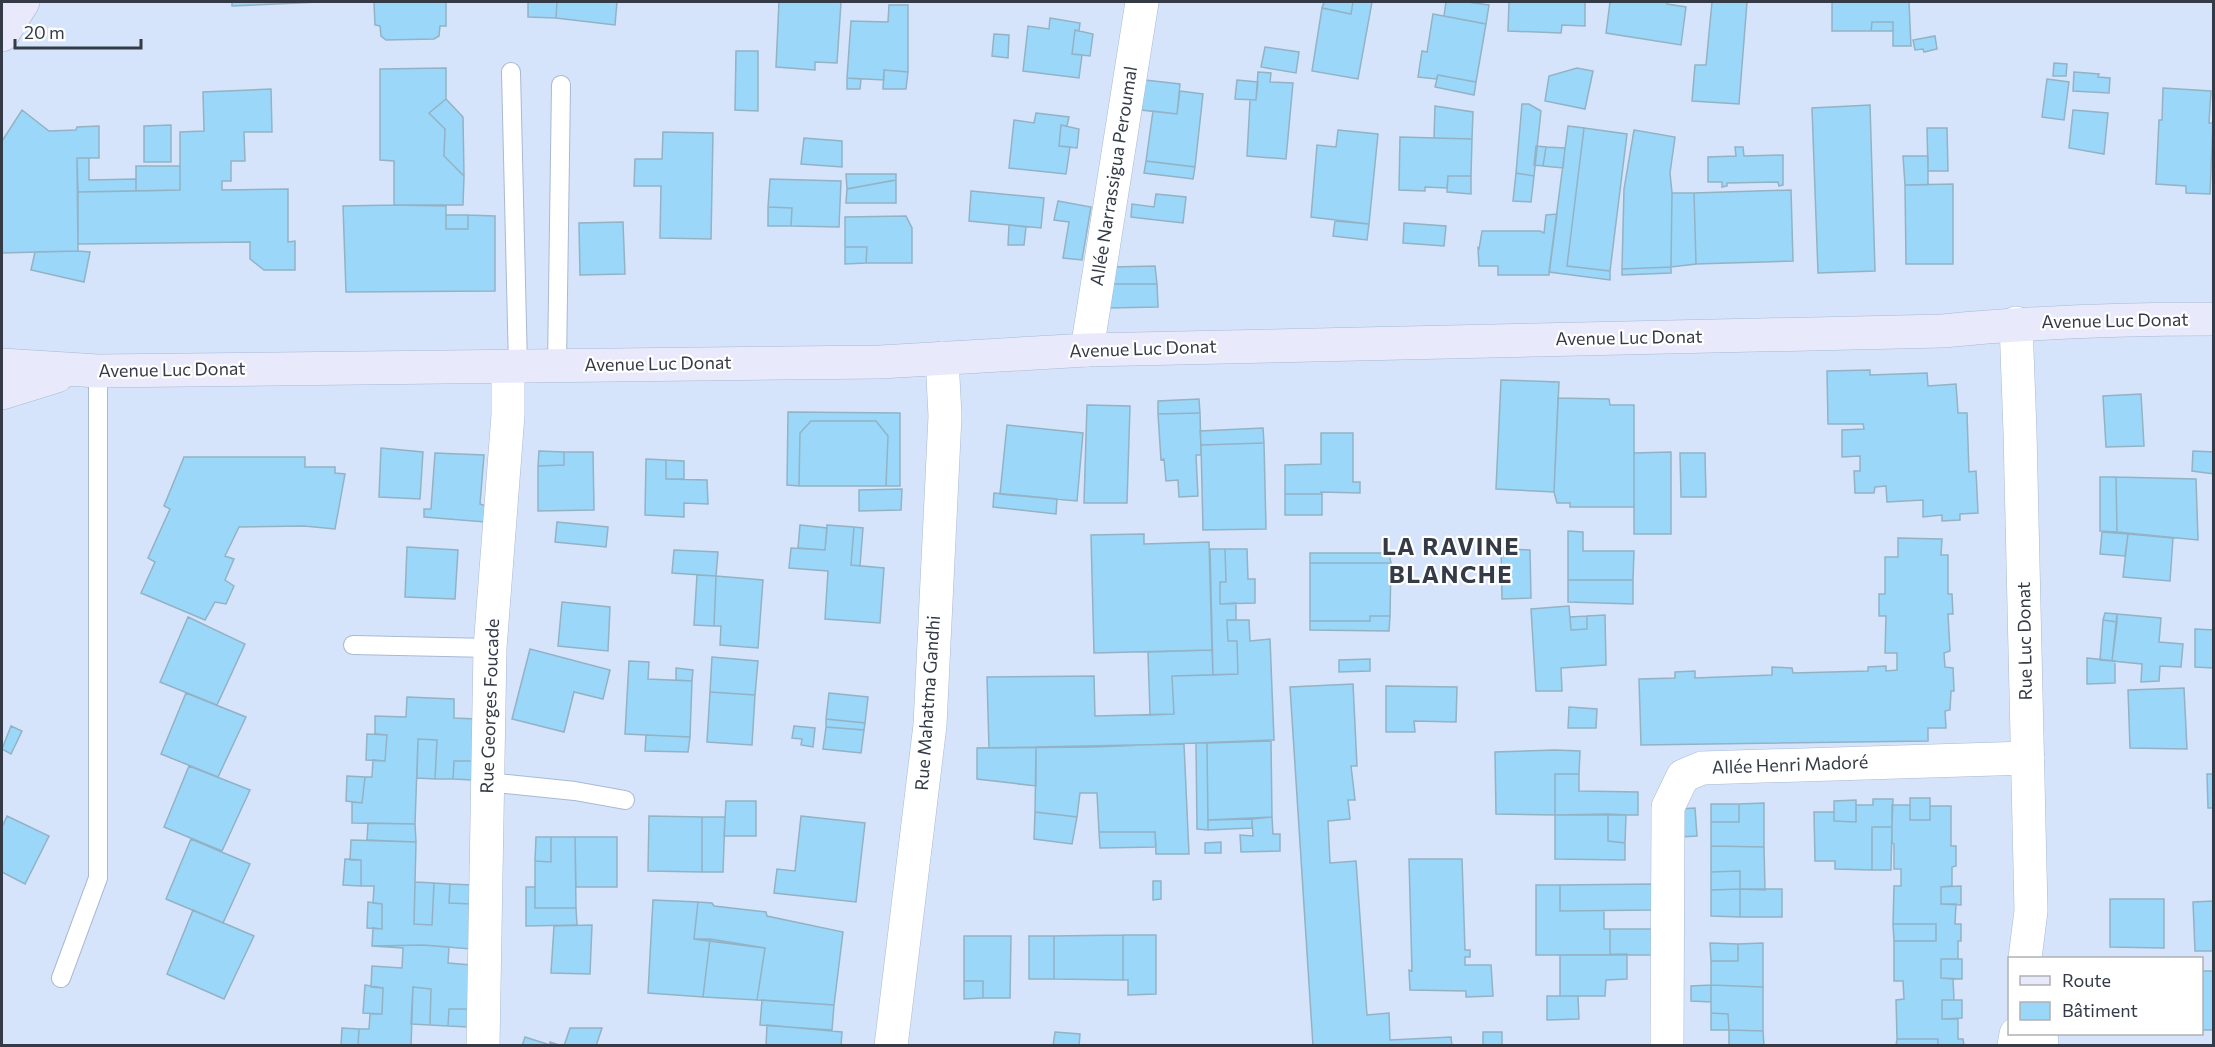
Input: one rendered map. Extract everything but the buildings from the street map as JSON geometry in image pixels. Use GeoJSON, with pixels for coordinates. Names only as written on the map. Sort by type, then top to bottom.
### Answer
{"type":"FeatureCollection","features":[{"type":"Feature","properties":{"kind":"main road"},"geometry":{"type":"LineString","coordinates":[[2,35],[23,2]]}},
{"type":"Feature","properties":{"kind":"main road","name":"Avenue Luc Donat"},"geometry":{"type":"LineString","coordinates":[[2,365],[85,371],[880,362],[1087,350],[1943,331],[2016,323],[2214,319]]}},
{"type":"Feature","properties":{"kind":"main road","name":"Avenue Luc Donat"},"geometry":{"type":"LineString","coordinates":[[2,393],[85,371]]}},
{"type":"Feature","properties":{"kind":"street","name":"Allée Narrassigua Peroumal"},"geometry":{"type":"LineString","coordinates":[[1087,350],[1142,2]]}},
{"type":"Feature","properties":{"kind":"street","name":"Rue Luc Donat"},"geometry":{"type":"LineString","coordinates":[[2016,323],[2031,911],[2025,957]]}},
{"type":"Feature","properties":{"kind":"street","name":"Rue Mahatma Gandhi"},"geometry":{"type":"LineString","coordinates":[[891,1046],[930,725],[945,416],[942,358]]}},
{"type":"Feature","properties":{"kind":"street","name":"Rue Georges Foucade"},"geometry":{"type":"LineString","coordinates":[[483,1046],[490,648],[513,367]]}},
{"type":"Feature","properties":{"kind":"street","name":"Allée Henri Madoré"},"geometry":{"type":"LineString","coordinates":[[1667,1046],[1668,807],[1683,776],[1702,768],[2028,758]]}},
{"type":"Feature","properties":{"kind":"street"},"geometry":{"type":"LineString","coordinates":[[2031,911],[2035,957]]}},
{"type":"Feature","properties":{"kind":"lane"},"geometry":{"type":"LineString","coordinates":[[511,72],[513,367]]}},
{"type":"Feature","properties":{"kind":"lane"},"geometry":{"type":"LineString","coordinates":[[557,366],[561,85]]}},
{"type":"Feature","properties":{"kind":"lane"},"geometry":{"type":"LineString","coordinates":[[61,978],[98,878],[85,371]]}},
{"type":"Feature","properties":{"kind":"lane"},"geometry":{"type":"LineString","coordinates":[[353,645],[490,648]]}},
{"type":"Feature","properties":{"kind":"lane"},"geometry":{"type":"LineString","coordinates":[[487,782],[574,791],[626,800]]}},
{"type":"Feature","properties":{"kind":"district","name":"LA RAVINE BLANCHE"},"geometry":{"type":"Point","coordinates":[1451,561]}}]}
